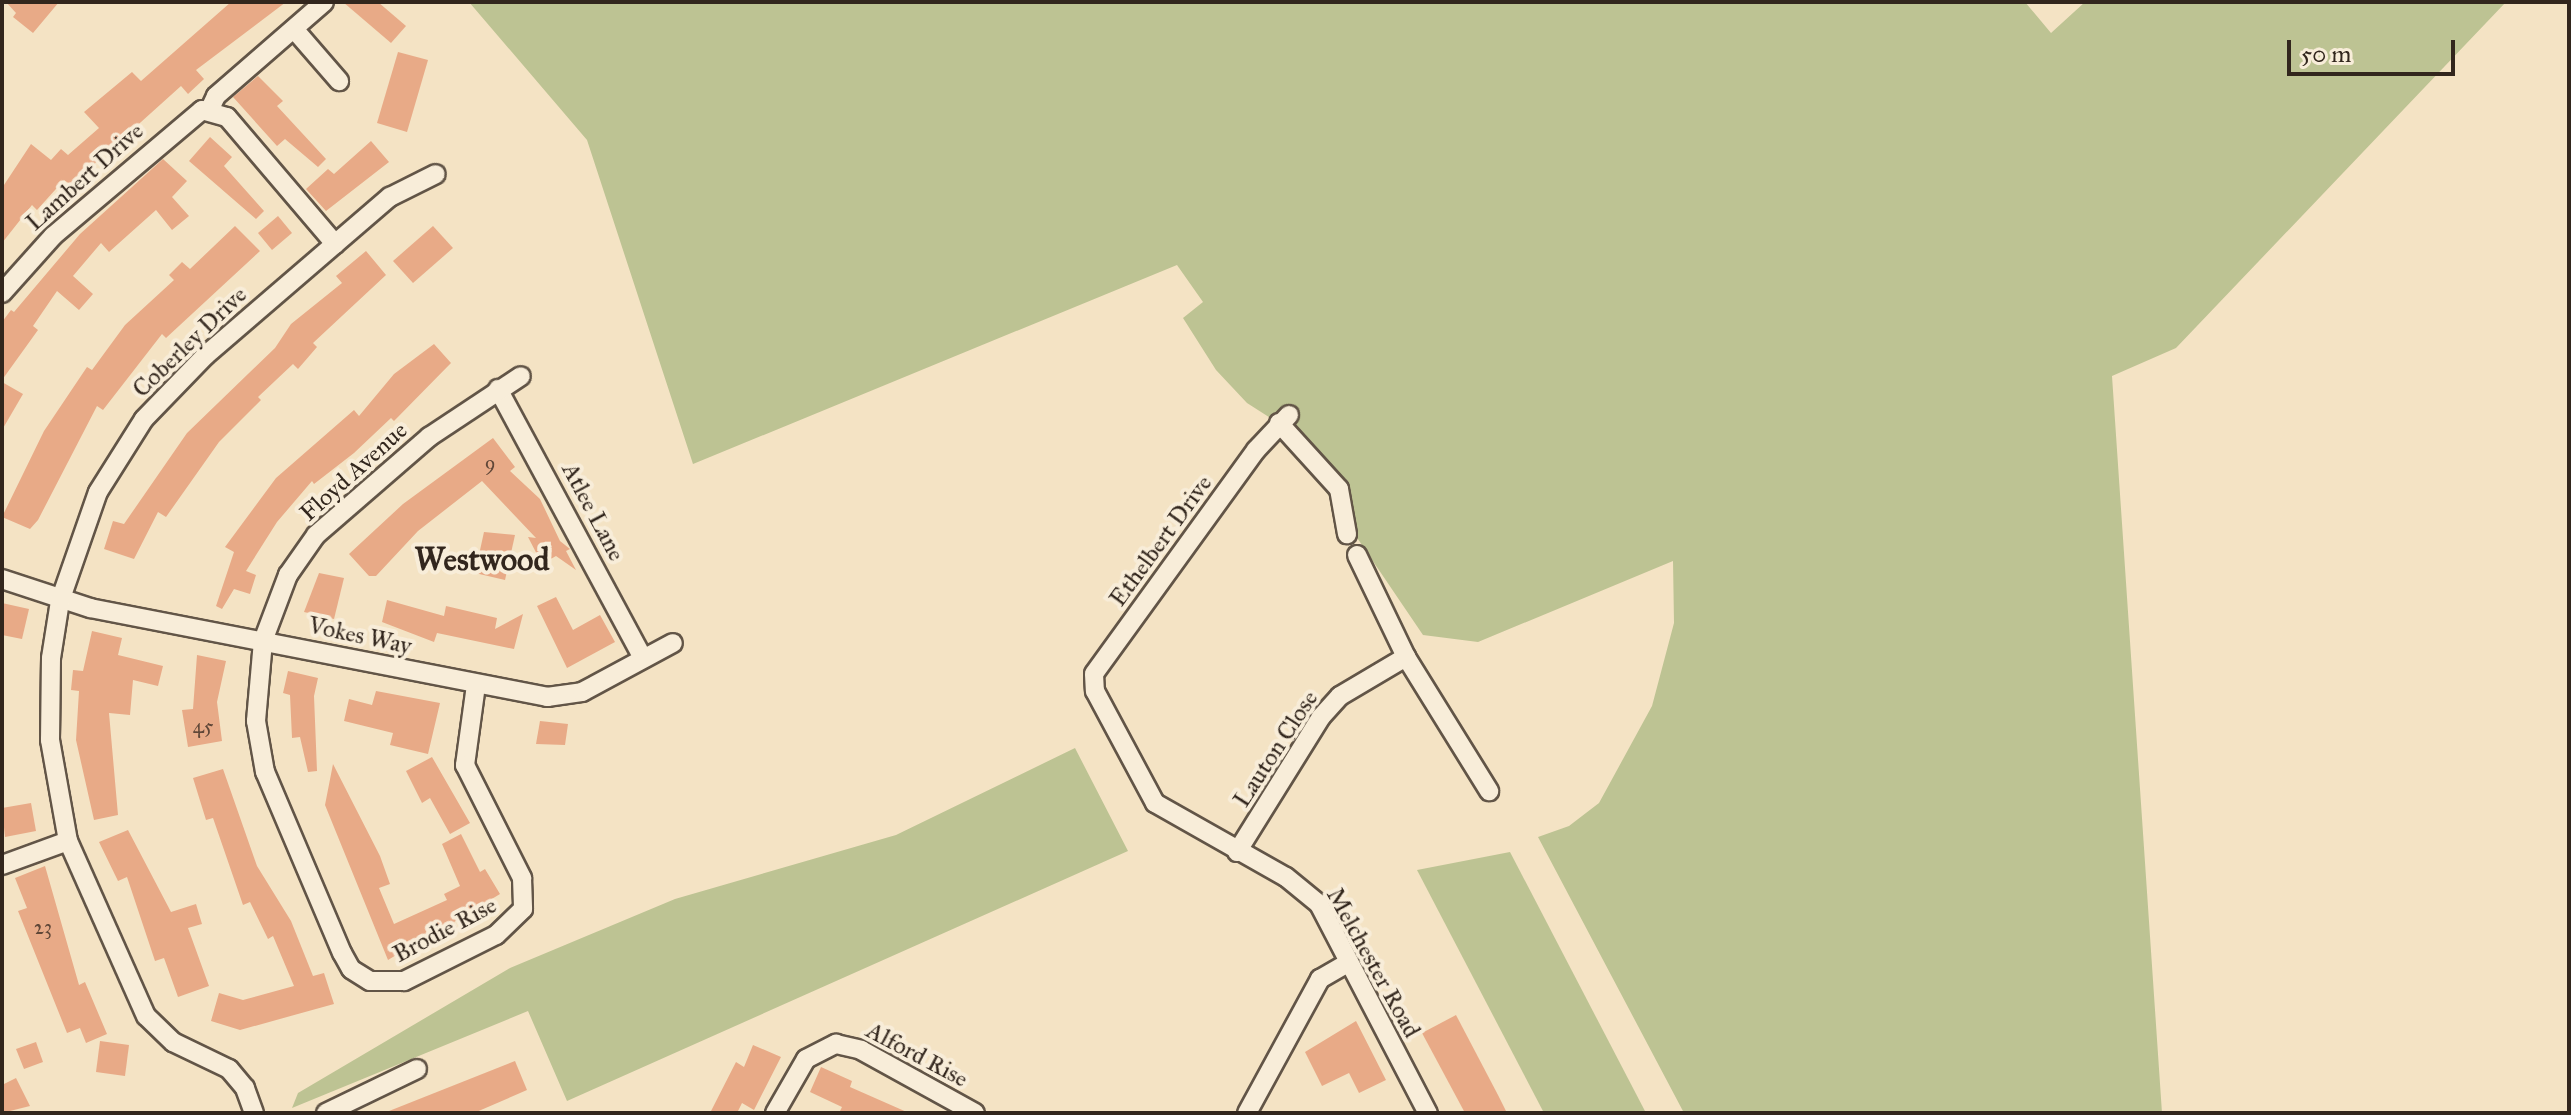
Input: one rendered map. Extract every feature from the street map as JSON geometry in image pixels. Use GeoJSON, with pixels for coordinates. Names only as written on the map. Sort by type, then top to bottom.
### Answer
{"type":"FeatureCollection","features":[{"type":"Feature","properties":{"kind":"street","name":"Lambert Drive"},"geometry":{"type":"LineString","coordinates":[[2,293],[82,210],[192,115],[210,109],[216,96],[324,2]]}},
{"type":"Feature","properties":{"kind":"street"},"geometry":{"type":"LineString","coordinates":[[294,29],[339,81]]}},
{"type":"Feature","properties":{"kind":"street"},"geometry":{"type":"LineString","coordinates":[[210,109],[227,117],[335,244]]}},
{"type":"Feature","properties":{"kind":"street","name":"Coberley Drive"},"geometry":{"type":"LineString","coordinates":[[254,1113],[245,1088],[229,1069],[173,1042],[146,1016],[68,841],[50,740],[51,658],[60,601],[98,492],[144,419],[206,355],[335,244],[403,187],[436,174]]}},
{"type":"Feature","properties":{"kind":"street","name":"Floyd Avenue"},"geometry":{"type":"LineString","coordinates":[[263,641],[278,595],[316,535],[429,437],[521,376]]}},
{"type":"Feature","properties":{"kind":"street","name":"Atlee Lane"},"geometry":{"type":"LineString","coordinates":[[498,389],[643,658]]}},
{"type":"Feature","properties":{"kind":"street","name":"Ethelbert Drive"},"geometry":{"type":"LineString","coordinates":[[1095,691],[1094,674],[1284,419],[1339,489],[1347,534]]}},
{"type":"Feature","properties":{"kind":"street"},"geometry":{"type":"LineString","coordinates":[[1357,555],[1406,657],[1489,791]]}},
{"type":"Feature","properties":{"kind":"street"},"geometry":{"type":"LineString","coordinates":[[2,579],[60,601]]}},
{"type":"Feature","properties":{"kind":"street","name":"Vokes Way"},"geometry":{"type":"LineString","coordinates":[[60,601],[476,685],[569,697],[673,643]]}},
{"type":"Feature","properties":{"kind":"street","name":"Brodie Rise"},"geometry":{"type":"LineString","coordinates":[[263,641],[256,721],[265,772],[342,953],[360,976],[380,984],[404,981],[496,935],[523,909],[522,878],[465,765],[476,685]]}},
{"type":"Feature","properties":{"kind":"street","name":"Lauton Close"},"geometry":{"type":"LineString","coordinates":[[1237,852],[1321,717],[1340,696],[1406,657]]}},
{"type":"Feature","properties":{"kind":"street","name":"Melchester Road"},"geometry":{"type":"LineString","coordinates":[[1095,691],[1155,803],[1286,877],[1319,904],[1428,1113]]}},
{"type":"Feature","properties":{"kind":"street"},"geometry":{"type":"LineString","coordinates":[[2,865],[68,841]]}},
{"type":"Feature","properties":{"kind":"street"},"geometry":{"type":"LineString","coordinates":[[1247,1113],[1320,979],[1348,963]]}},
{"type":"Feature","properties":{"kind":"street","name":"Alford Rise"},"geometry":{"type":"LineString","coordinates":[[775,1113],[806,1059],[836,1044],[861,1050],[975,1113]]}},
{"type":"Feature","properties":{"kind":"street"},"geometry":{"type":"LineString","coordinates":[[326,1113],[417,1069]]}},
{"type":"Feature","properties":{"kind":"green space"},"geometry":{"type":"Polygon","coordinates":[[[469,2],[2025,2],[2051,33],[2085,2],[2506,2],[2176,348],[2112,376],[2162,1113],[1684,1113],[1538,837],[1569,826],[1599,803],[1652,706],[1674,623],[1673,561],[1478,642],[1423,635],[1324,489],[1297,435],[1247,403],[1216,370],[1183,318],[1203,302],[1177,265],[693,464],[587,140],[469,2]]]}},
{"type":"Feature","properties":{"kind":"green space"},"geometry":{"type":"Polygon","coordinates":[[[1075,748],[1128,851],[567,1101],[528,1011],[292,1108],[298,1093],[510,968],[675,899],[896,835],[1075,748]]]}},
{"type":"Feature","properties":{"kind":"green space"},"geometry":{"type":"Polygon","coordinates":[[[1510,852],[1646,1113],[1544,1113],[1417,870],[1510,852]]]}},
{"type":"Feature","properties":{"kind":"building"},"geometry":{"type":"Polygon","coordinates":[[[6,2],[59,2],[33,33],[13,17],[16,13],[6,2]]]}},
{"type":"Feature","properties":{"kind":"building"},"geometry":{"type":"Polygon","coordinates":[[[231,2],[286,2],[196,70],[204,79],[188,94],[181,86],[71,185],[64,180],[37,210],[32,205],[2,243],[2,188],[31,144],[51,160],[61,149],[68,155],[99,128],[84,112],[132,72],[141,81],[231,2]]]}},
{"type":"Feature","properties":{"kind":"building"},"geometry":{"type":"Polygon","coordinates":[[[343,2],[378,2],[406,26],[391,43],[343,2]]]}},
{"type":"Feature","properties":{"kind":"building"},"geometry":{"type":"Polygon","coordinates":[[[398,52],[428,60],[407,132],[377,123],[398,52]]]}},
{"type":"Feature","properties":{"kind":"building"},"geometry":{"type":"Polygon","coordinates":[[[258,76],[283,101],[277,106],[326,159],[318,167],[285,139],[277,146],[233,97],[258,76]]]}},
{"type":"Feature","properties":{"kind":"building"},"geometry":{"type":"Polygon","coordinates":[[[210,137],[232,157],[224,166],[264,211],[256,219],[189,161],[210,137]]]}},
{"type":"Feature","properties":{"kind":"building"},"geometry":{"type":"Polygon","coordinates":[[[371,141],[389,162],[326,211],[306,189],[328,169],[334,174],[371,141]]]}},
{"type":"Feature","properties":{"kind":"building"},"geometry":{"type":"Polygon","coordinates":[[[163,159],[187,181],[172,197],[189,216],[172,230],[156,210],[109,252],[101,243],[73,276],[93,294],[79,310],[57,291],[33,326],[38,330],[2,380],[2,322],[80,234],[163,159]]]}},
{"type":"Feature","properties":{"kind":"building"},"geometry":{"type":"Polygon","coordinates":[[[278,216],[292,233],[272,250],[258,233],[278,216]]]}},
{"type":"Feature","properties":{"kind":"building"},"geometry":{"type":"Polygon","coordinates":[[[235,226],[260,251],[166,338],[162,334],[103,410],[97,406],[38,520],[30,529],[2,517],[44,431],[87,367],[92,370],[125,325],[174,280],[169,275],[182,262],[190,269],[235,226]]]}},
{"type":"Feature","properties":{"kind":"building"},"geometry":{"type":"Polygon","coordinates":[[[433,226],[453,248],[413,283],[393,261],[433,226]]]}},
{"type":"Feature","properties":{"kind":"building"},"geometry":{"type":"Polygon","coordinates":[[[366,251],[386,275],[313,343],[317,347],[298,369],[293,364],[258,397],[261,400],[219,442],[166,517],[158,512],[134,559],[104,549],[113,521],[124,524],[187,433],[275,348],[291,324],[342,283],[336,276],[366,251]]]}},
{"type":"Feature","properties":{"kind":"building"},"geometry":{"type":"Polygon","coordinates":[[[434,344],[451,363],[394,421],[391,418],[354,453],[314,484],[312,481],[277,522],[246,571],[256,575],[250,594],[234,589],[222,609],[216,606],[234,552],[225,547],[276,478],[354,410],[359,416],[394,374],[434,344]]]}},
{"type":"Feature","properties":{"kind":"building"},"geometry":{"type":"Polygon","coordinates":[[[2,382],[23,394],[2,430],[2,382]]]}},
{"type":"Feature","properties":{"kind":"building"},"geometry":{"type":"Polygon","coordinates":[[[493,438],[515,467],[510,471],[540,499],[560,541],[570,549],[566,551],[576,570],[556,556],[542,564],[528,537],[536,538],[482,481],[418,531],[376,576],[369,576],[349,554],[403,504],[493,438]]]}},
{"type":"Feature","properties":{"kind":"building"},"geometry":{"type":"Polygon","coordinates":[[[484,532],[515,535],[505,580],[475,573],[484,532]]]}},
{"type":"Feature","properties":{"kind":"building"},"geometry":{"type":"Polygon","coordinates":[[[319,573],[344,578],[334,619],[304,612],[319,573]]]}},
{"type":"Feature","properties":{"kind":"building"},"geometry":{"type":"Polygon","coordinates":[[[556,597],[573,630],[600,615],[615,642],[567,668],[537,606],[556,597]]]}},
{"type":"Feature","properties":{"kind":"building"},"geometry":{"type":"Polygon","coordinates":[[[387,600],[444,616],[446,606],[497,618],[495,629],[523,614],[514,649],[437,633],[434,642],[382,622],[387,600]]]}},
{"type":"Feature","properties":{"kind":"building"},"geometry":{"type":"Polygon","coordinates":[[[2,603],[29,609],[22,639],[2,635],[2,603]]]}},
{"type":"Feature","properties":{"kind":"building"},"geometry":{"type":"Polygon","coordinates":[[[92,631],[122,638],[118,655],[163,666],[158,686],[133,680],[130,715],[109,713],[118,815],[94,820],[76,740],[79,691],[71,690],[73,670],[83,671],[92,631]]]}},
{"type":"Feature","properties":{"kind":"building"},"geometry":{"type":"Polygon","coordinates":[[[197,655],[226,661],[217,702],[222,741],[188,747],[182,710],[193,709],[197,655]]]}},
{"type":"Feature","properties":{"kind":"building"},"geometry":{"type":"Polygon","coordinates":[[[288,671],[318,678],[314,696],[317,771],[308,772],[300,737],[292,738],[290,695],[283,693],[288,671]]]}},
{"type":"Feature","properties":{"kind":"building"},"geometry":{"type":"Polygon","coordinates":[[[376,691],[440,703],[428,754],[390,745],[393,733],[344,721],[349,699],[372,705],[376,691]]]}},
{"type":"Feature","properties":{"kind":"building"},"geometry":{"type":"Polygon","coordinates":[[[540,721],[568,724],[565,745],[536,744],[540,721]]]}},
{"type":"Feature","properties":{"kind":"building"},"geometry":{"type":"Polygon","coordinates":[[[432,757],[470,823],[450,834],[430,798],[422,803],[406,771],[432,757]]]}},
{"type":"Feature","properties":{"kind":"building"},"geometry":{"type":"Polygon","coordinates":[[[333,764],[380,856],[390,884],[379,888],[394,924],[447,900],[444,894],[460,886],[442,844],[461,834],[480,872],[485,869],[500,894],[454,922],[457,928],[429,943],[426,937],[388,960],[325,805],[333,764]]]}},
{"type":"Feature","properties":{"kind":"building"},"geometry":{"type":"Polygon","coordinates":[[[223,769],[257,866],[291,921],[313,976],[324,973],[334,1004],[240,1030],[211,1021],[219,993],[243,1000],[294,986],[273,936],[268,939],[250,902],[243,905],[213,818],[206,820],[193,778],[223,769]]]}},
{"type":"Feature","properties":{"kind":"building"},"geometry":{"type":"Polygon","coordinates":[[[31,803],[36,831],[5,837],[2,808],[31,803]]]}},
{"type":"Feature","properties":{"kind":"building"},"geometry":{"type":"Polygon","coordinates":[[[128,830],[171,912],[196,904],[202,924],[188,928],[209,986],[178,997],[164,958],[155,961],[127,877],[118,881],[99,842],[128,830]]]}},
{"type":"Feature","properties":{"kind":"building"},"geometry":{"type":"Polygon","coordinates":[[[45,866],[79,985],[85,982],[107,1034],[86,1043],[80,1028],[67,1033],[18,911],[27,908],[15,878],[45,866]]]}},
{"type":"Feature","properties":{"kind":"building"},"geometry":{"type":"Polygon","coordinates":[[[1456,1015],[1507,1113],[1465,1113],[1422,1033],[1456,1015]]]}},
{"type":"Feature","properties":{"kind":"building"},"geometry":{"type":"Polygon","coordinates":[[[1356,1021],[1386,1080],[1359,1093],[1349,1073],[1322,1086],[1305,1052],[1356,1021]]]}},
{"type":"Feature","properties":{"kind":"building"},"geometry":{"type":"Polygon","coordinates":[[[100,1041],[129,1045],[125,1076],[96,1072],[100,1041]]]}},
{"type":"Feature","properties":{"kind":"building"},"geometry":{"type":"Polygon","coordinates":[[[36,1042],[43,1062],[24,1069],[16,1049],[36,1042]]]}},
{"type":"Feature","properties":{"kind":"building"},"geometry":{"type":"Polygon","coordinates":[[[753,1045],[781,1057],[754,1110],[742,1103],[737,1113],[710,1113],[736,1062],[744,1067],[753,1045]]]}},
{"type":"Feature","properties":{"kind":"building"},"geometry":{"type":"Polygon","coordinates":[[[515,1061],[527,1090],[474,1113],[384,1113],[515,1061]]]}},
{"type":"Feature","properties":{"kind":"building"},"geometry":{"type":"Polygon","coordinates":[[[821,1067],[852,1081],[850,1087],[909,1113],[839,1113],[842,1107],[810,1092],[821,1067]]]}},
{"type":"Feature","properties":{"kind":"building"},"geometry":{"type":"Polygon","coordinates":[[[16,1078],[30,1106],[2,1113],[2,1085],[16,1078]]]}},
{"type":"Feature","properties":{"kind":"district","name":"Westwood"},"geometry":{"type":"Point","coordinates":[482,560]}}]}
